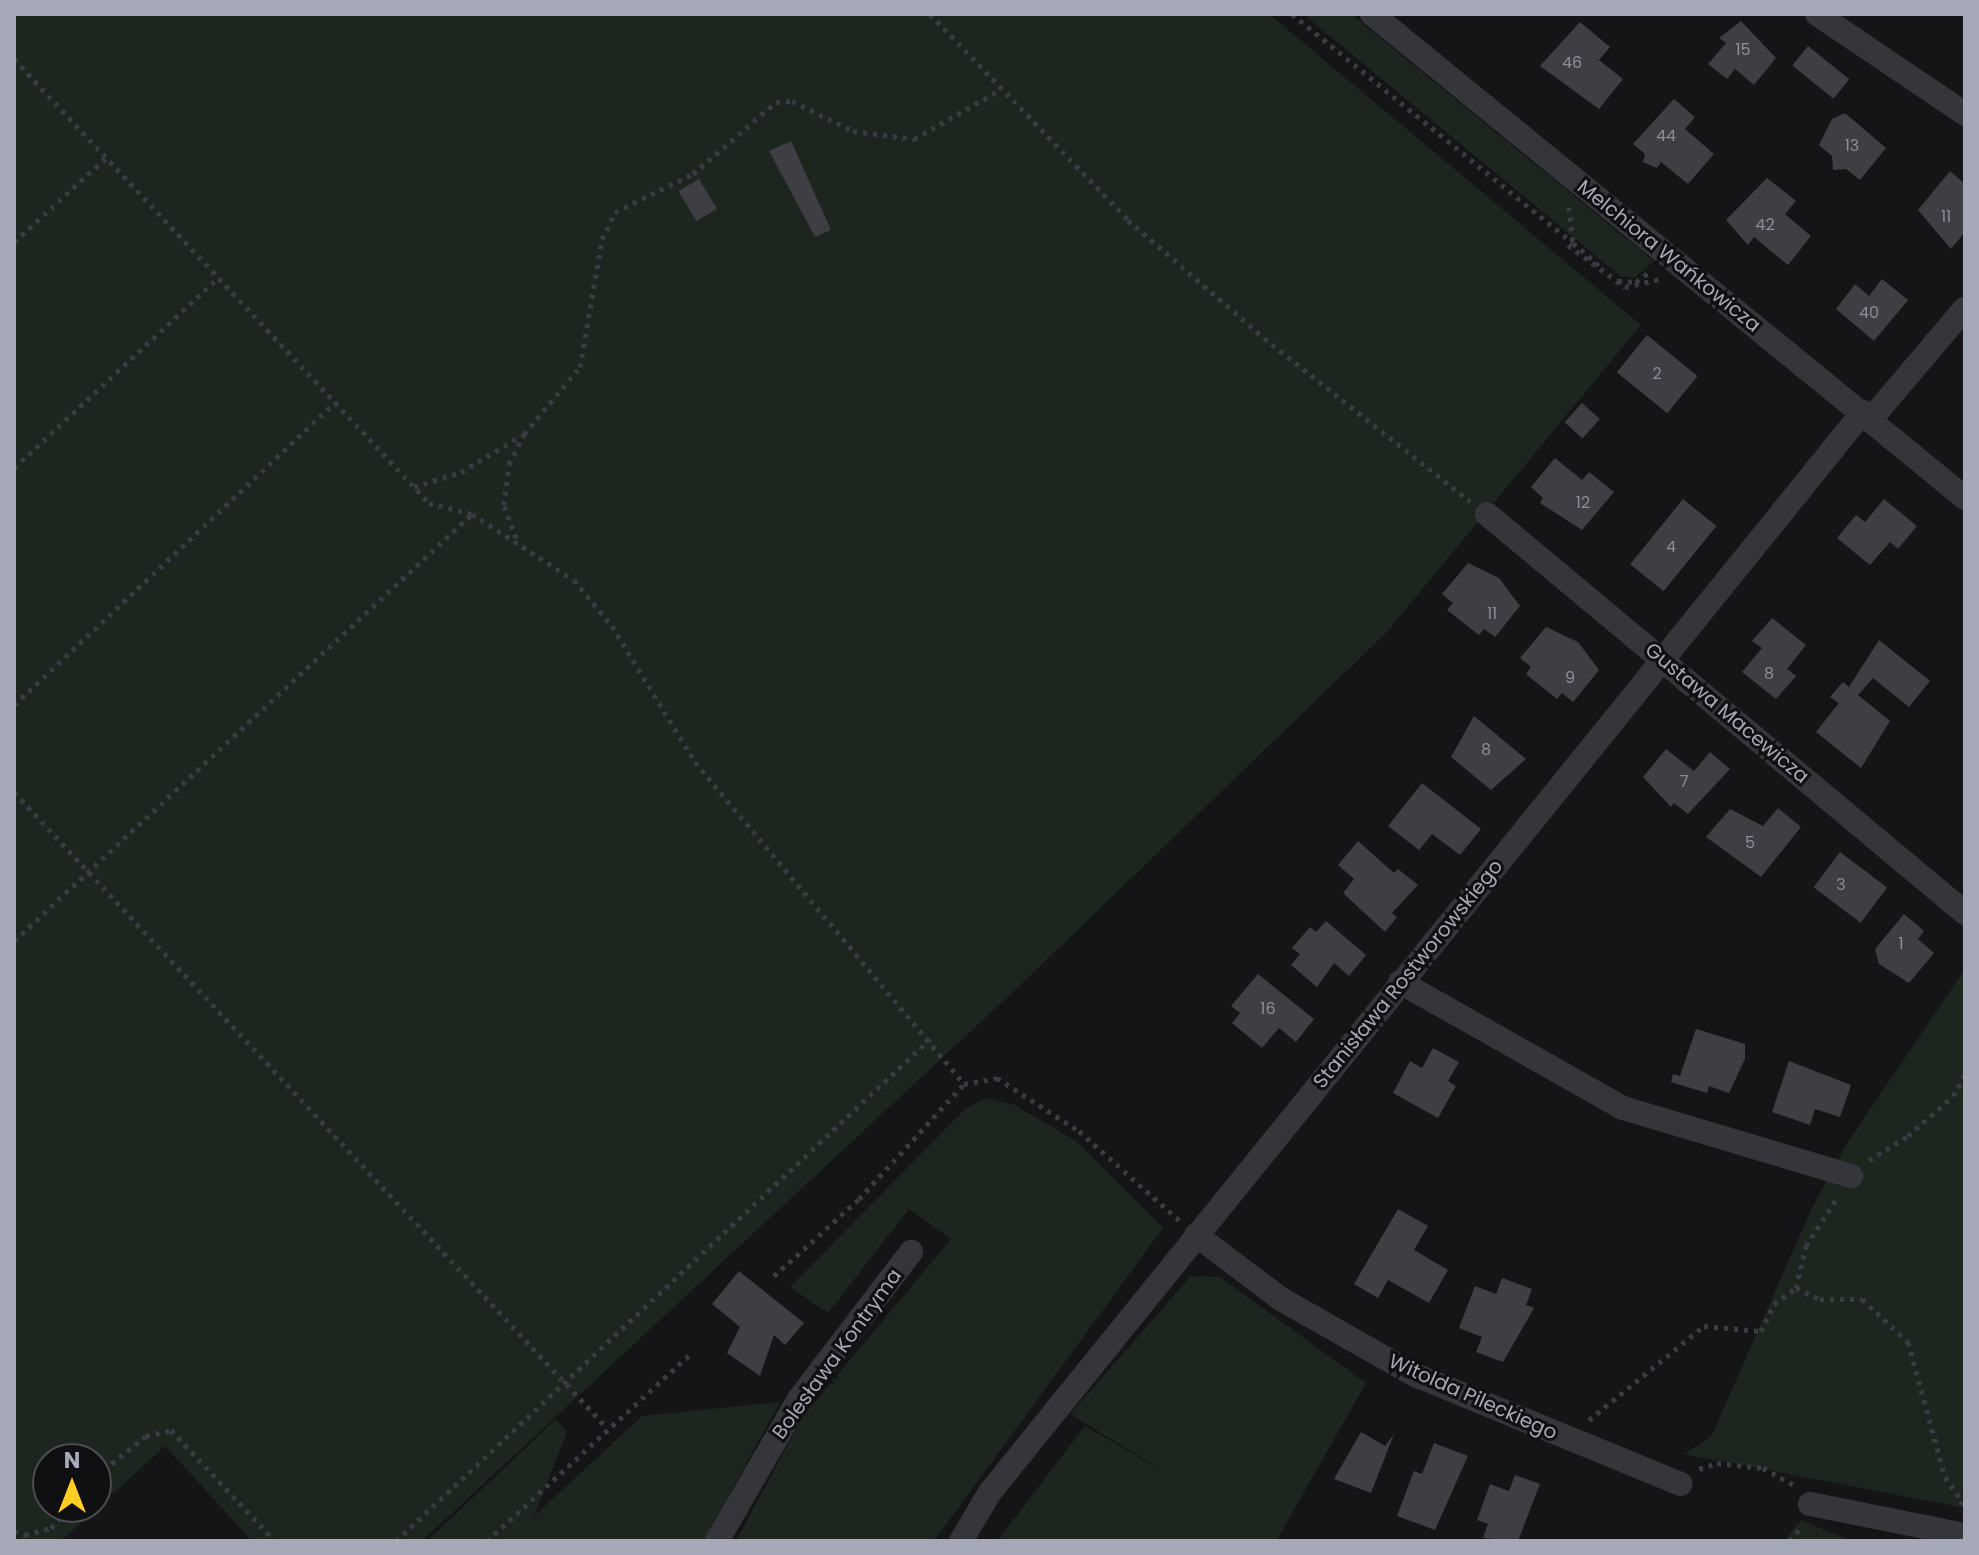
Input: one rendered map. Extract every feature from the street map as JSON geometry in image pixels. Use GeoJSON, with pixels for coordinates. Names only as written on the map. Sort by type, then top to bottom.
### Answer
{"type":"FeatureCollection","features":[{"type":"Feature","properties":{"kind":"street","name":"Melchiora Wańkowicza"},"geometry":{"type":"LineString","coordinates":[[1372,14],[1965,498]]}},
{"type":"Feature","properties":{"kind":"street"},"geometry":{"type":"LineString","coordinates":[[1817,14],[1965,114]]}},
{"type":"Feature","properties":{"kind":"street","name":"Stanisława Rostworowskiego"},"geometry":{"type":"LineString","coordinates":[[961,1541],[990,1492],[1400,982],[1867,416],[1965,308]]}},
{"type":"Feature","properties":{"kind":"street","name":"Gustawa Macewicza"},"geometry":{"type":"LineString","coordinates":[[1487,514],[1667,661],[1965,913]]}},
{"type":"Feature","properties":{"kind":"street"},"geometry":{"type":"LineString","coordinates":[[1400,982],[1623,1108],[1851,1176]]}},
{"type":"Feature","properties":{"kind":"street","name":"Witolda Pileckiego"},"geometry":{"type":"LineString","coordinates":[[1196,1235],[1281,1299],[1415,1375],[1681,1484]]}},
{"type":"Feature","properties":{"kind":"street","name":"Bolesława Kontryma"},"geometry":{"type":"LineString","coordinates":[[717,1541],[799,1399],[911,1252]]}},
{"type":"Feature","properties":{"kind":"street"},"geometry":{"type":"LineString","coordinates":[[1810,1504],[1961,1534]]}},
{"type":"Feature","properties":{"kind":"path"},"geometry":{"type":"LineString","coordinates":[[930,14],[998,91],[1128,220],[1264,338],[1487,514]]}},
{"type":"Feature","properties":{"kind":"path"},"geometry":{"type":"LineString","coordinates":[[1292,14],[1626,283],[1644,278],[1667,254]]}},
{"type":"Feature","properties":{"kind":"path"},"geometry":{"type":"LineString","coordinates":[[14,59],[429,503],[472,514],[516,538],[574,580],[603,614],[695,762],[930,1039],[964,1084]]}},
{"type":"Feature","properties":{"kind":"path"},"geometry":{"type":"LineString","coordinates":[[516,538],[503,483],[524,434],[580,367],[602,239],[615,212],[693,174],[776,102],[792,101],[853,131],[914,139],[998,91]]}},
{"type":"Feature","properties":{"kind":"path"},"geometry":{"type":"LineString","coordinates":[[14,242],[106,158]]}},
{"type":"Feature","properties":{"kind":"path"},"geometry":{"type":"LineString","coordinates":[[1566,173],[1573,243]]}},
{"type":"Feature","properties":{"kind":"path"},"geometry":{"type":"LineString","coordinates":[[14,468],[218,278]]}},
{"type":"Feature","properties":{"kind":"path"},"geometry":{"type":"LineString","coordinates":[[14,705],[335,403]]}},
{"type":"Feature","properties":{"kind":"path"},"geometry":{"type":"LineString","coordinates":[[414,487],[461,472],[524,434]]}},
{"type":"Feature","properties":{"kind":"path"},"geometry":{"type":"LineString","coordinates":[[14,941],[472,514]]}},
{"type":"Feature","properties":{"kind":"path"},"geometry":{"type":"LineString","coordinates":[[14,792],[607,1428]]}},
{"type":"Feature","properties":{"kind":"path"},"geometry":{"type":"LineString","coordinates":[[396,1541],[566,1386],[930,1039]]}},
{"type":"Feature","properties":{"kind":"path"},"geometry":{"type":"LineString","coordinates":[[1953,1096],[1965,1075]]}},
{"type":"Feature","properties":{"kind":"path"},"geometry":{"type":"LineString","coordinates":[[774,1276],[859,1199],[964,1084],[997,1078],[1079,1131],[1196,1235]]}},
{"type":"Feature","properties":{"kind":"path"},"geometry":{"type":"LineString","coordinates":[[1579,1444],[1590,1419],[1704,1326],[1755,1334],[1774,1304],[1796,1288],[1806,1246],[1851,1176],[1953,1096],[1965,1090]]}},
{"type":"Feature","properties":{"kind":"path"},"geometry":{"type":"LineString","coordinates":[[1796,1288],[1820,1299],[1862,1299],[1908,1342],[1945,1477],[1962,1501],[1961,1534]]}},
{"type":"Feature","properties":{"kind":"path"},"geometry":{"type":"LineString","coordinates":[[487,1541],[689,1355]]}},
{"type":"Feature","properties":{"kind":"path"},"geometry":{"type":"LineString","coordinates":[[112,1463],[146,1436],[171,1430],[275,1541]]}},
{"type":"Feature","properties":{"kind":"path"},"geometry":{"type":"LineString","coordinates":[[1681,1484],[1694,1471],[1717,1463],[1763,1468],[1796,1487],[1810,1504]]}},
{"type":"Feature","properties":{"kind":"path"},"geometry":{"type":"LineString","coordinates":[[14,1531],[25,1535],[51,1528],[56,1523]]}},
{"type":"Feature","properties":{"kind":"shaded area"},"geometry":{"type":"Polygon","coordinates":[[[14,14],[1269,14],[1641,325],[1386,633],[1011,994],[422,1541],[252,1541],[165,1446],[112,1494],[112,1443],[32,1443],[32,1523],[81,1523],[61,1541],[14,1541],[14,14]]]}},
{"type":"Feature","properties":{"kind":"shaded area"},"geometry":{"type":"Polygon","coordinates":[[[1303,14],[1351,14],[1654,261],[1634,278],[1620,276],[1303,14]]]}},
{"type":"Feature","properties":{"kind":"shaded area"},"geometry":{"type":"Polygon","coordinates":[[[1965,969],[1965,1508],[1684,1454],[1711,1437],[1810,1212],[1846,1145],[1965,969]]]}},
{"type":"Feature","properties":{"kind":"shaded area"},"geometry":{"type":"Polygon","coordinates":[[[986,1098],[1015,1105],[1076,1141],[1163,1228],[934,1541],[736,1541],[803,1416],[951,1239],[909,1209],[828,1313],[790,1287],[965,1109],[986,1098]]]}},
{"type":"Feature","properties":{"kind":"shaded area"},"geometry":{"type":"Polygon","coordinates":[[[1191,1276],[1220,1277],[1366,1383],[1278,1538],[1283,1541],[997,1541],[1085,1426],[1173,1477],[1070,1414],[1191,1276]]]}},
{"type":"Feature","properties":{"kind":"shaded area"},"geometry":{"type":"Polygon","coordinates":[[[780,1402],[704,1541],[427,1541],[556,1419],[567,1432],[534,1516],[642,1416],[780,1402]]]}},
{"type":"Feature","properties":{"kind":"shaded area"},"geometry":{"type":"Polygon","coordinates":[[[1801,1520],[1851,1541],[1784,1541],[1801,1520]]]}},
{"type":"Feature","properties":{"kind":"building"},"geometry":{"type":"Polygon","coordinates":[[[1741,21],[1776,58],[1754,85],[1735,69],[1727,79],[1708,64],[1726,43],[1719,38],[1741,21]]]}},
{"type":"Feature","properties":{"kind":"building"},"geometry":{"type":"Polygon","coordinates":[[[1580,22],[1610,47],[1599,60],[1623,79],[1599,109],[1540,66],[1580,22]]]}},
{"type":"Feature","properties":{"kind":"building"},"geometry":{"type":"Polygon","coordinates":[[[1808,46],[1849,79],[1833,99],[1792,65],[1808,46]]]}},
{"type":"Feature","properties":{"kind":"building"},"geometry":{"type":"Polygon","coordinates":[[[1674,99],[1695,117],[1685,129],[1714,154],[1688,184],[1661,162],[1657,168],[1643,162],[1645,154],[1633,144],[1674,99]]]}},
{"type":"Feature","properties":{"kind":"building"},"geometry":{"type":"Polygon","coordinates":[[[1845,113],[1886,148],[1860,180],[1846,169],[1833,170],[1832,156],[1819,145],[1832,119],[1845,113]]]}},
{"type":"Feature","properties":{"kind":"building"},"geometry":{"type":"Polygon","coordinates":[[[791,141],[831,230],[815,237],[769,151],[791,141]]]}},
{"type":"Feature","properties":{"kind":"building"},"geometry":{"type":"Polygon","coordinates":[[[1950,171],[1965,184],[1965,232],[1951,249],[1918,210],[1950,171]]]}},
{"type":"Feature","properties":{"kind":"building"},"geometry":{"type":"Polygon","coordinates":[[[1767,178],[1796,201],[1785,214],[1811,236],[1788,265],[1754,237],[1748,245],[1726,220],[1767,178]]]}},
{"type":"Feature","properties":{"kind":"building"},"geometry":{"type":"Polygon","coordinates":[[[699,179],[717,209],[696,221],[678,191],[699,179]]]}},
{"type":"Feature","properties":{"kind":"building"},"geometry":{"type":"Polygon","coordinates":[[[1882,279],[1908,300],[1874,341],[1836,309],[1855,284],[1869,296],[1882,279]]]}},
{"type":"Feature","properties":{"kind":"building"},"geometry":{"type":"Polygon","coordinates":[[[1647,335],[1698,376],[1667,413],[1617,372],[1647,335]]]}},
{"type":"Feature","properties":{"kind":"building"},"geometry":{"type":"Polygon","coordinates":[[[1582,403],[1600,419],[1582,438],[1565,422],[1582,403]]]}},
{"type":"Feature","properties":{"kind":"building"},"geometry":{"type":"Polygon","coordinates":[[[1555,458],[1582,480],[1589,472],[1614,492],[1582,530],[1540,503],[1543,498],[1531,487],[1555,458]]]}},
{"type":"Feature","properties":{"kind":"building"},"geometry":{"type":"Polygon","coordinates":[[[1683,499],[1716,526],[1664,591],[1630,564],[1683,499]]]}},
{"type":"Feature","properties":{"kind":"building"},"geometry":{"type":"Polygon","coordinates":[[[1884,499],[1917,526],[1898,549],[1890,542],[1870,565],[1837,538],[1856,515],[1865,522],[1884,499]]]}},
{"type":"Feature","properties":{"kind":"building"},"geometry":{"type":"Polygon","coordinates":[[[1468,563],[1499,578],[1520,606],[1495,637],[1484,629],[1479,635],[1447,610],[1453,603],[1442,594],[1468,563]]]}},
{"type":"Feature","properties":{"kind":"building"},"geometry":{"type":"Polygon","coordinates":[[[1772,618],[1806,645],[1787,669],[1796,676],[1776,699],[1742,672],[1762,648],[1752,641],[1772,618]]]}},
{"type":"Feature","properties":{"kind":"building"},"geometry":{"type":"Polygon","coordinates":[[[1546,627],[1578,642],[1599,670],[1573,702],[1562,693],[1557,699],[1526,674],[1531,667],[1520,658],[1546,627]]]}},
{"type":"Feature","properties":{"kind":"building"},"geometry":{"type":"Polygon","coordinates":[[[1879,640],[1930,681],[1909,707],[1873,678],[1858,695],[1890,721],[1861,768],[1816,732],[1839,703],[1830,697],[1843,682],[1849,687],[1879,640]]]}},
{"type":"Feature","properties":{"kind":"building"},"geometry":{"type":"Polygon","coordinates":[[[1474,716],[1526,759],[1491,790],[1451,757],[1474,716]]]}},
{"type":"Feature","properties":{"kind":"building"},"geometry":{"type":"Polygon","coordinates":[[[1666,749],[1694,771],[1710,752],[1730,769],[1688,814],[1674,803],[1671,807],[1643,777],[1666,749]]]}},
{"type":"Feature","properties":{"kind":"building"},"geometry":{"type":"Polygon","coordinates":[[[1422,783],[1481,829],[1460,855],[1432,834],[1419,850],[1388,826],[1422,783]]]}},
{"type":"Feature","properties":{"kind":"building"},"geometry":{"type":"Polygon","coordinates":[[[1778,808],[1801,827],[1761,877],[1706,837],[1730,809],[1763,826],[1778,808]]]}},
{"type":"Feature","properties":{"kind":"building"},"geometry":{"type":"Polygon","coordinates":[[[1358,841],[1394,873],[1398,869],[1418,885],[1392,913],[1397,917],[1385,932],[1343,893],[1354,879],[1338,865],[1358,841]]]}},
{"type":"Feature","properties":{"kind":"building"},"geometry":{"type":"Polygon","coordinates":[[[1840,852],[1887,888],[1861,923],[1814,887],[1840,852]]]}},
{"type":"Feature","properties":{"kind":"building"},"geometry":{"type":"Polygon","coordinates":[[[1904,914],[1924,931],[1918,939],[1934,953],[1909,983],[1879,964],[1875,949],[1904,914]]]}},
{"type":"Feature","properties":{"kind":"building"},"geometry":{"type":"Polygon","coordinates":[[[1326,921],[1366,955],[1349,976],[1334,963],[1317,987],[1291,965],[1300,954],[1292,948],[1310,927],[1316,932],[1326,921]]]}},
{"type":"Feature","properties":{"kind":"building"},"geometry":{"type":"Polygon","coordinates":[[[1258,974],[1314,1019],[1296,1042],[1279,1028],[1262,1048],[1232,1023],[1240,1013],[1231,1006],[1258,974]]]}},
{"type":"Feature","properties":{"kind":"building"},"geometry":{"type":"Polygon","coordinates":[[[1696,1029],[1745,1044],[1745,1059],[1729,1093],[1709,1086],[1707,1093],[1671,1082],[1673,1074],[1680,1076],[1696,1029]]]}},
{"type":"Feature","properties":{"kind":"building"},"geometry":{"type":"Polygon","coordinates":[[[1433,1048],[1459,1062],[1448,1081],[1456,1086],[1438,1118],[1393,1093],[1410,1061],[1422,1068],[1433,1048]]]}},
{"type":"Feature","properties":{"kind":"building"},"geometry":{"type":"Polygon","coordinates":[[[1789,1061],[1851,1085],[1840,1117],[1815,1109],[1810,1125],[1772,1112],[1789,1061]]]}},
{"type":"Feature","properties":{"kind":"building"},"geometry":{"type":"Polygon","coordinates":[[[1398,1209],[1428,1226],[1414,1250],[1448,1270],[1429,1303],[1388,1280],[1378,1298],[1354,1284],[1398,1209]]]}},
{"type":"Feature","properties":{"kind":"building"},"geometry":{"type":"Polygon","coordinates":[[[739,1271],[804,1323],[785,1345],[774,1335],[760,1376],[727,1353],[740,1327],[712,1304],[739,1271]]]}},
{"type":"Feature","properties":{"kind":"building"},"geometry":{"type":"Polygon","coordinates":[[[1502,1278],[1532,1289],[1526,1305],[1534,1308],[1503,1362],[1476,1352],[1482,1337],[1459,1328],[1475,1286],[1496,1294],[1502,1278]]]}},
{"type":"Feature","properties":{"kind":"building"},"geometry":{"type":"Polygon","coordinates":[[[1361,1432],[1385,1446],[1394,1434],[1371,1493],[1334,1479],[1361,1432]]]}},
{"type":"Feature","properties":{"kind":"building"},"geometry":{"type":"Polygon","coordinates":[[[1434,1443],[1468,1456],[1435,1530],[1397,1516],[1414,1471],[1422,1474],[1434,1443]]]}},
{"type":"Feature","properties":{"kind":"building"},"geometry":{"type":"Polygon","coordinates":[[[1515,1475],[1540,1484],[1518,1541],[1483,1538],[1488,1524],[1477,1520],[1490,1484],[1509,1491],[1515,1475]]]}}]}
